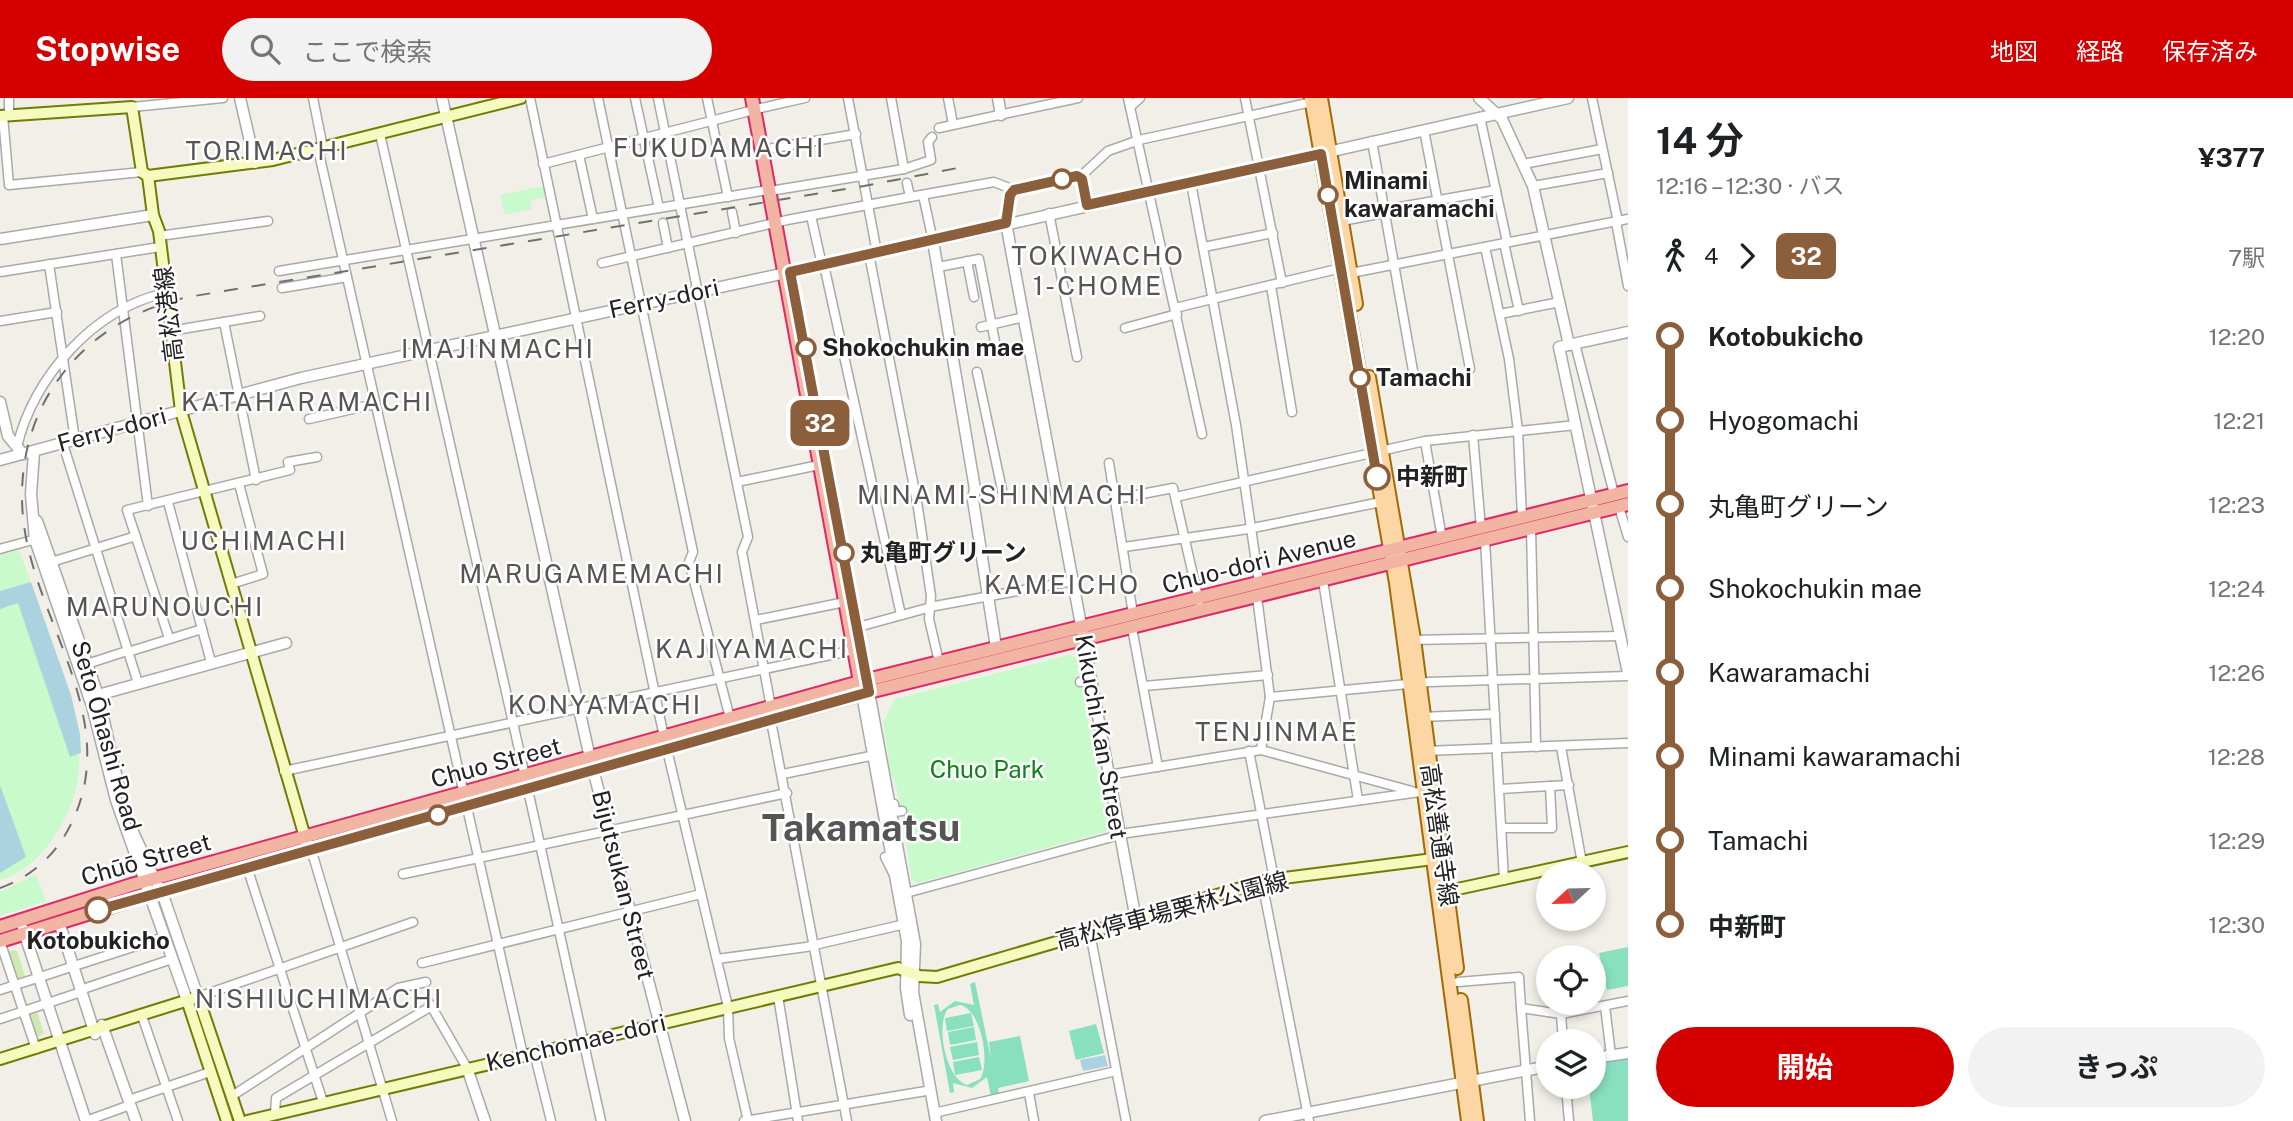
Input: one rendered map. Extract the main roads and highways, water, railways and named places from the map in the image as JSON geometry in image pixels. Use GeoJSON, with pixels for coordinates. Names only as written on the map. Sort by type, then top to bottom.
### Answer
{"type":"FeatureCollection","features":[{"type":"Feature","properties":{"kind":"highway"},"geometry":{"type":"LineString","coordinates":[[757,104],[768,149],[772,190]]}},
{"type":"Feature","properties":{"kind":"highway"},"geometry":{"type":"LineString","coordinates":[[757,104],[845,602],[854,650],[865,687]]}},
{"type":"Feature","properties":{"kind":"highway"},"geometry":{"type":"LineString","coordinates":[[787,273],[858,627],[865,687]]}},
{"type":"Feature","properties":{"kind":"highway","name":"Chuo-dori Avenue"},"geometry":{"type":"LineString","coordinates":[[865,687],[939,662],[1081,626],[1133,614],[1257,597],[1323,581],[1442,538],[1531,528],[1594,513],[1621,502],[1628,491]]}},
{"type":"Feature","properties":{"kind":"highway","name":"Chuo-dori Avenue"},"geometry":{"type":"LineString","coordinates":[[865,687],[1132,628],[1259,583],[1396,556],[1483,534],[1522,517],[1591,500],[1621,502]]}},
{"type":"Feature","properties":{"kind":"highway","name":"Chuo Street"},"geometry":{"type":"LineString","coordinates":[[304,837],[465,800],[528,790],[664,737],[771,707],[865,687]]}},
{"type":"Feature","properties":{"kind":"highway","name":"Chuo Street"},"geometry":{"type":"LineString","coordinates":[[309,850],[465,800],[526,776],[667,750],[771,721],[865,687]]}},
{"type":"Feature","properties":{"kind":"highway","name":"Chūō Street"},"geometry":{"type":"LineString","coordinates":[[0,941],[59,922],[151,886],[304,837]]}},
{"type":"Feature","properties":{"kind":"highway","name":"Chūō Street"},"geometry":{"type":"LineString","coordinates":[[3,926],[31,916],[151,886],[247,867],[309,850]]}},
{"type":"Feature","properties":{"kind":"main road"},"geometry":{"type":"LineString","coordinates":[[145,174],[255,163],[521,98]]}},
{"type":"Feature","properties":{"kind":"main road"},"geometry":{"type":"LineString","coordinates":[[1314,99],[1396,556]]}},
{"type":"Feature","properties":{"kind":"main road"},"geometry":{"type":"LineString","coordinates":[[4,116],[132,103]]}},
{"type":"Feature","properties":{"kind":"main road","name":"高松港線"},"geometry":{"type":"LineString","coordinates":[[132,103],[160,242],[181,411],[309,850]]}},
{"type":"Feature","properties":{"kind":"main road"},"geometry":{"type":"LineString","coordinates":[[1325,153],[1342,221],[1346,271]]}},
{"type":"Feature","properties":{"kind":"main road"},"geometry":{"type":"LineString","coordinates":[[1377,451],[1381,502],[1396,556]]}},
{"type":"Feature","properties":{"kind":"main road","name":"高松善通寺線"},"geometry":{"type":"LineString","coordinates":[[1396,556],[1419,717],[1424,791],[1458,982],[1468,1121]]}},
{"type":"Feature","properties":{"kind":"main road"},"geometry":{"type":"LineString","coordinates":[[1443,893],[1628,852]]}},
{"type":"Feature","properties":{"kind":"main road","name":"高松停車場栗林公園線"},"geometry":{"type":"LineString","coordinates":[[910,971],[932,978],[1268,880],[1437,859]]}},
{"type":"Feature","properties":{"kind":"main road","name":"高松善通寺線"},"geometry":{"type":"LineString","coordinates":[[1443,893],[1467,1081],[1477,1121]]}},
{"type":"Feature","properties":{"kind":"main road","name":"Kenchomae-dori"},"geometry":{"type":"LineString","coordinates":[[247,1121],[822,985],[910,971]]}},
{"type":"Feature","properties":{"kind":"main road"},"geometry":{"type":"LineString","coordinates":[[0,1066],[58,1043],[193,999]]}},
{"type":"Feature","properties":{"kind":"main road","name":"Seto Ōhashi Road"},"geometry":{"type":"LineString","coordinates":[[193,999],[210,1072],[227,1121]]}},
{"type":"Feature","properties":{"kind":"main road","name":"Seto Ōhashi Road"},"geometry":{"type":"LineString","coordinates":[[193,999],[240,1121]]}},
{"type":"Feature","properties":{"kind":"main road"},"geometry":{"type":"LineString","coordinates":[[0,1059],[58,1043]]}},
{"type":"Feature","properties":{"kind":"water"},"geometry":{"type":"Polygon","coordinates":[[[31,582],[71,695],[80,734],[81,753],[70,757],[18,603],[0,609],[0,591],[31,582]]]}},
{"type":"Feature","properties":{"kind":"water"},"geometry":{"type":"Polygon","coordinates":[[[0,785],[26,857],[0,873],[0,785]]]}},
{"type":"Feature","properties":{"kind":"water"},"geometry":{"type":"Polygon","coordinates":[[[1105,1055],[1108,1066],[1083,1071],[1080,1060],[1105,1055]]]}},
{"type":"Feature","properties":{"kind":"railway"},"geometry":{"type":"LineString","coordinates":[[0,888],[23,877],[51,854],[72,822],[84,785],[87,748],[82,712],[34,568],[25,532],[22,491],[23,471],[32,430],[49,393],[73,361],[102,335],[151,308],[188,297],[864,186],[968,166]]}},
{"type":"Feature","properties":{"kind":"place","name":"Minami kawaramachi"},"geometry":{"type":"Point","coordinates":[1328,195]}},
{"type":"Feature","properties":{"kind":"place","name":"Shokochukin mae"},"geometry":{"type":"Point","coordinates":[806,348]}},
{"type":"Feature","properties":{"kind":"place","name":"Tamachi"},"geometry":{"type":"Point","coordinates":[1360,378]}},
{"type":"Feature","properties":{"kind":"place","name":"中新町"},"geometry":{"type":"Point","coordinates":[1377,477]}},
{"type":"Feature","properties":{"kind":"place","name":"丸亀町グリーン"},"geometry":{"type":"Point","coordinates":[844,553]}},
{"type":"Feature","properties":{"kind":"place","name":"Kotobukicho"},"geometry":{"type":"Point","coordinates":[98,910]}},
{"type":"Feature","properties":{"kind":"district","name":"FUKUDAMACHI"},"geometry":{"type":"Point","coordinates":[719,148]}},
{"type":"Feature","properties":{"kind":"district","name":"TORIMACHI"},"geometry":{"type":"Point","coordinates":[267,151]}},
{"type":"Feature","properties":{"kind":"district","name":"TOKIWACHO 1-CHOME"},"geometry":{"type":"Point","coordinates":[1098,271]}},
{"type":"Feature","properties":{"kind":"district","name":"IMAJINMACHI"},"geometry":{"type":"Point","coordinates":[498,349]}},
{"type":"Feature","properties":{"kind":"district","name":"KATAHARAMACHI"},"geometry":{"type":"Point","coordinates":[307,402]}},
{"type":"Feature","properties":{"kind":"district","name":"MINAMI-SHINMACHI"},"geometry":{"type":"Point","coordinates":[1002,495]}},
{"type":"Feature","properties":{"kind":"district","name":"UCHIMACHI"},"geometry":{"type":"Point","coordinates":[264,541]}},
{"type":"Feature","properties":{"kind":"district","name":"MARUGAMEMACHI"},"geometry":{"type":"Point","coordinates":[592,574]}},
{"type":"Feature","properties":{"kind":"district","name":"KAMEICHO"},"geometry":{"type":"Point","coordinates":[1062,585]}},
{"type":"Feature","properties":{"kind":"district","name":"MARUNOUCHI"},"geometry":{"type":"Point","coordinates":[165,607]}},
{"type":"Feature","properties":{"kind":"district","name":"KAJIYAMACHI"},"geometry":{"type":"Point","coordinates":[752,649]}},
{"type":"Feature","properties":{"kind":"district","name":"KONYAMACHI"},"geometry":{"type":"Point","coordinates":[605,705]}},
{"type":"Feature","properties":{"kind":"district","name":"TENJINMAE"},"geometry":{"type":"Point","coordinates":[1277,732]}},
{"type":"Feature","properties":{"kind":"district","name":"Takamatsu"},"geometry":{"type":"Point","coordinates":[861,828]}},
{"type":"Feature","properties":{"kind":"district","name":"NISHIUCHIMACHI"},"geometry":{"type":"Point","coordinates":[319,999]}},
{"type":"Feature","properties":{"kind":"park label","name":"Chuo Park"},"geometry":{"type":"Point","coordinates":[987,770]}}]}
